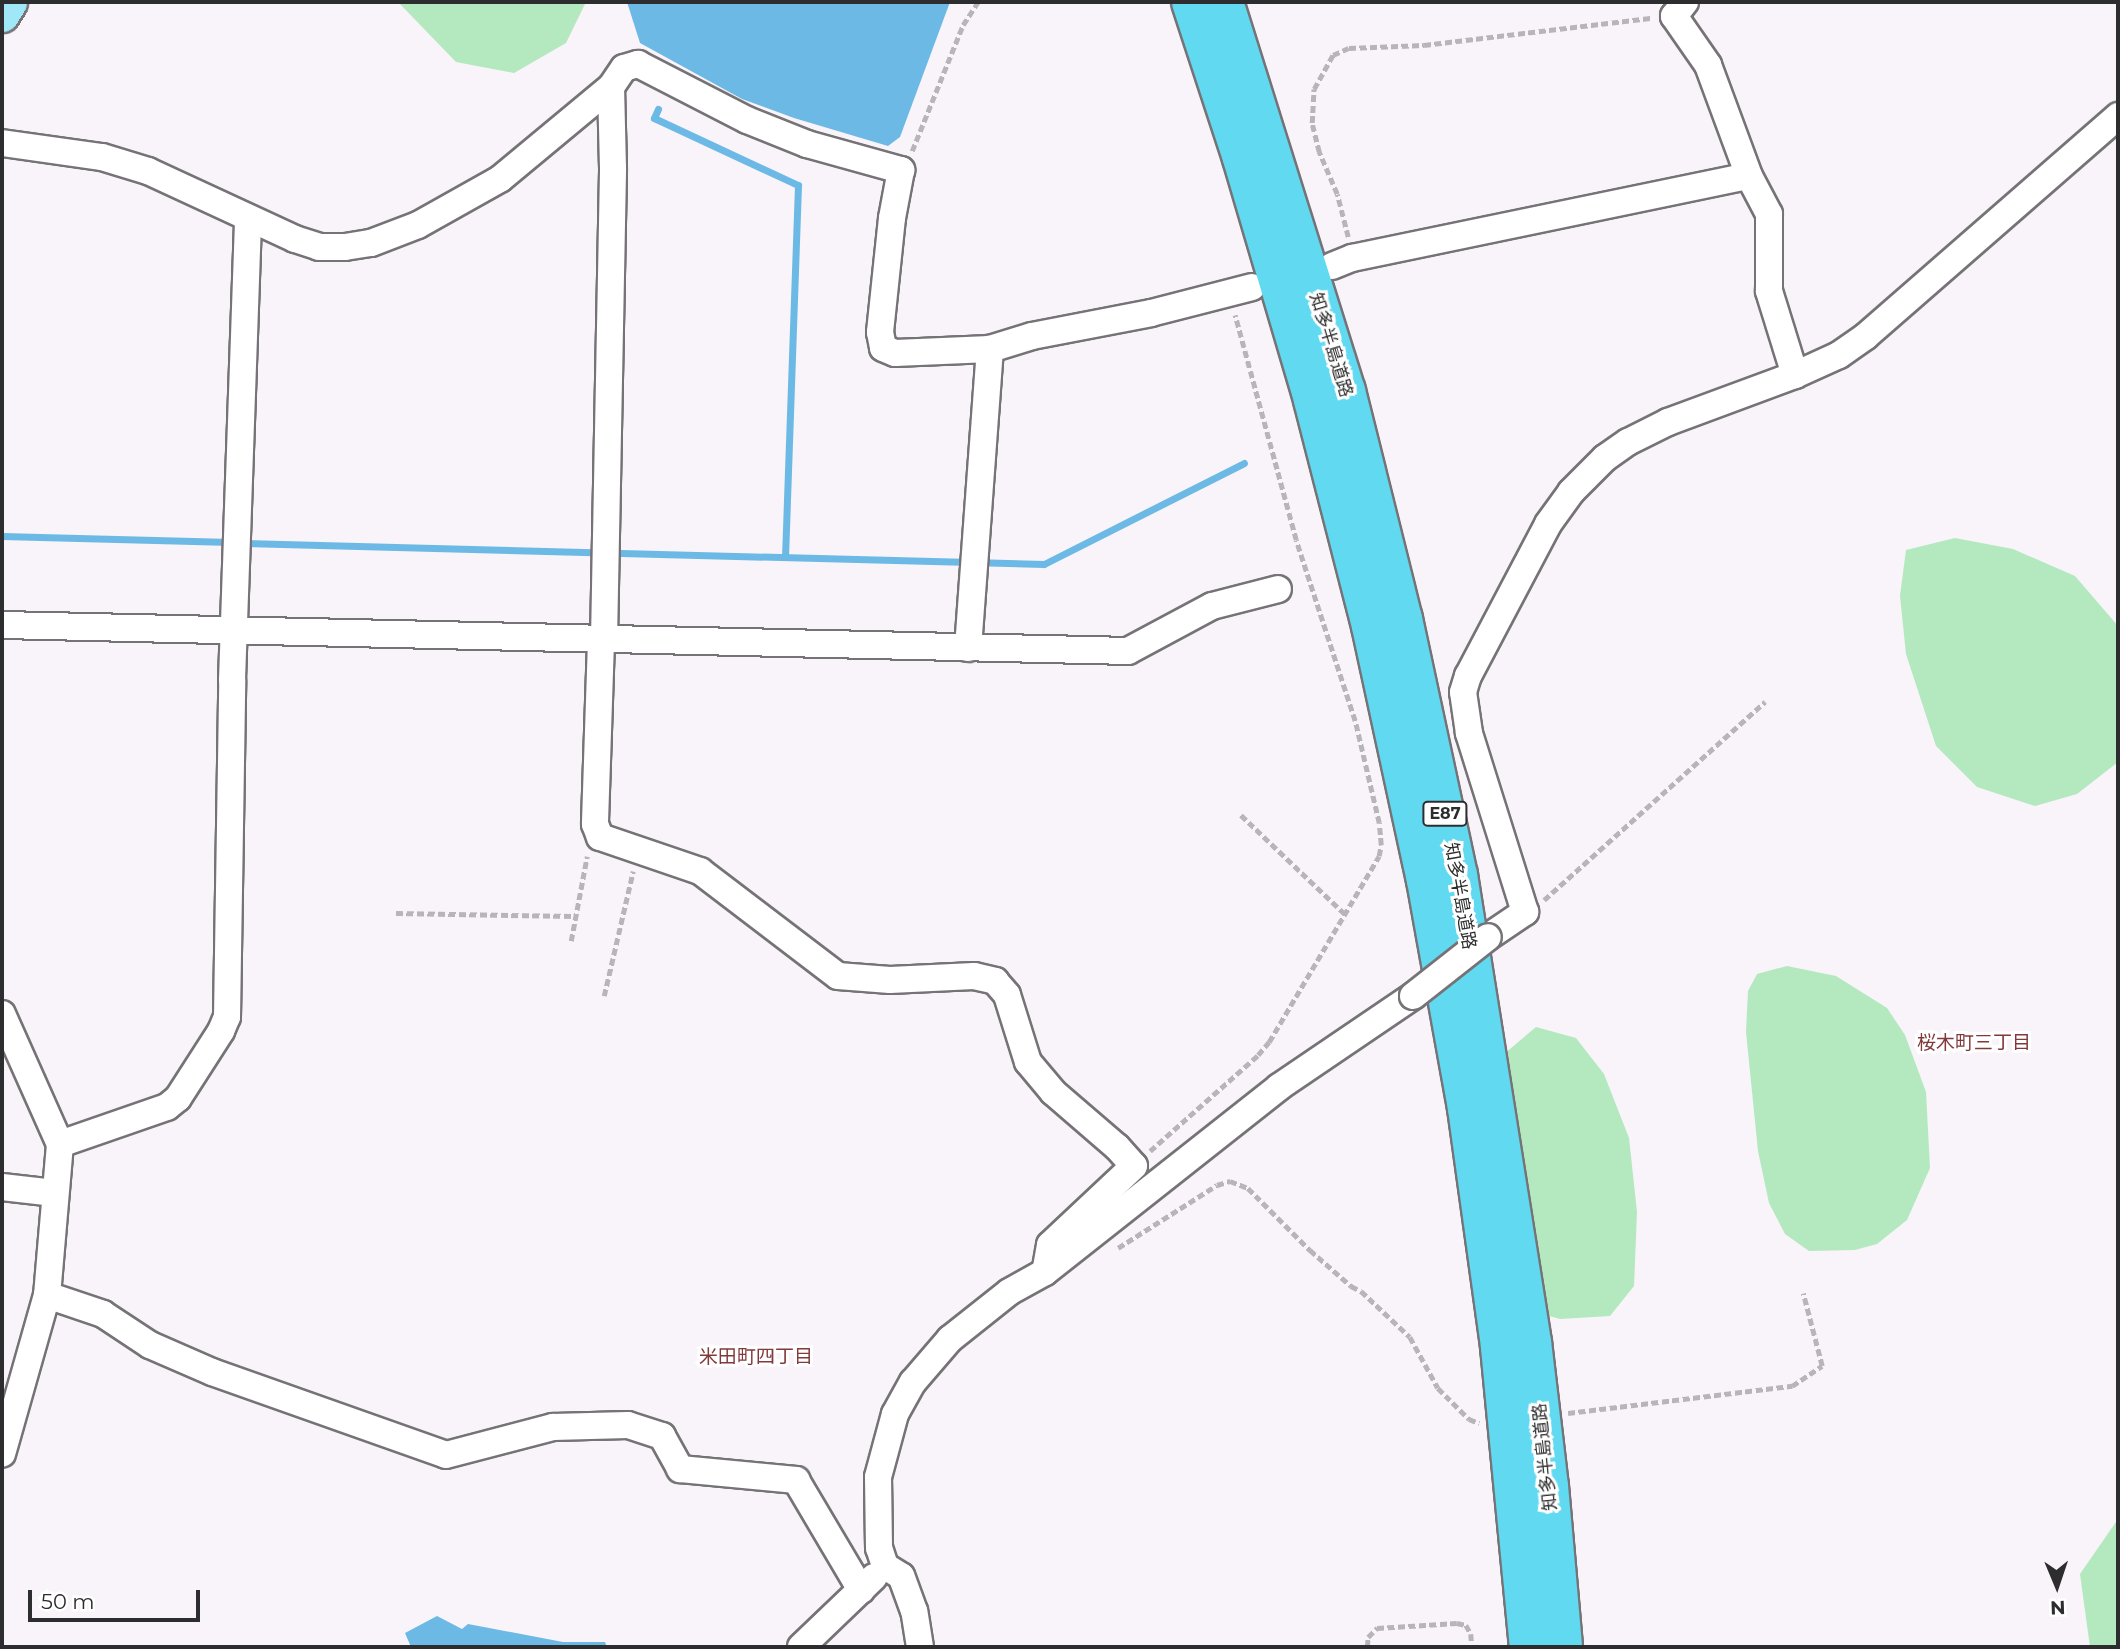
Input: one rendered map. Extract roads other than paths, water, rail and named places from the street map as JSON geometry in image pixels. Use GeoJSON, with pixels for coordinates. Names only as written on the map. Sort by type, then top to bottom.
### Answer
{"type":"FeatureCollection","features":[{"type":"Feature","properties":{"kind":"highway","name":"知多半島道路"},"geometry":{"type":"LineString","coordinates":[[1191,2],[1242,158],[1313,400],[1371,626],[1426,880],[1467,1108],[1498,1334],[1529,1647]]}},
{"type":"Feature","properties":{"kind":"highway","name":"知多半島道路"},"geometry":{"type":"LineString","coordinates":[[1224,2],[1346,391],[1403,619],[1458,875],[1532,1342],[1549,1486],[1563,1647]]}},
{"type":"Feature","properties":{"kind":"main road"},"geometry":{"type":"LineString","coordinates":[[2,15],[10,2]]}},
{"type":"Feature","properties":{"kind":"street"},"geometry":{"type":"LineString","coordinates":[[1679,9],[1708,65],[1749,176],[1769,214],[1769,291],[1795,375]]}},
{"type":"Feature","properties":{"kind":"street"},"geometry":{"type":"LineString","coordinates":[[2,143],[102,157],[148,172],[248,220],[319,247],[371,243],[418,225],[500,179],[611,88],[624,68],[638,64],[747,120],[807,144],[901,170],[892,218],[880,332],[883,348],[895,354],[990,349],[1043,333],[1151,313],[1240,290]]}},
{"type":"Feature","properties":{"kind":"street"},"geometry":{"type":"LineString","coordinates":[[611,88],[613,168],[603,640],[595,824],[600,837],[700,871],[838,976],[890,980],[974,976],[995,981],[1007,995],[1028,1062],[1053,1092],[1117,1147],[1134,1166],[1050,1245],[1045,1272]]}},
{"type":"Feature","properties":{"kind":"street"},"geometry":{"type":"LineString","coordinates":[[919,1647],[914,1611],[901,1576],[885,1566],[879,1548],[878,1477],[895,1414],[913,1382],[950,1339],[1009,1292],[1045,1272],[1279,1087],[1413,996],[1488,937],[1525,912],[1469,733],[1463,705],[1468,676],[1548,524],[1571,492],[1605,458],[1628,442],[1668,422],[1795,375],[1839,355],[1866,336],[2118,116]]}},
{"type":"Feature","properties":{"kind":"street"},"geometry":{"type":"LineString","coordinates":[[1342,262],[1749,176]]}},
{"type":"Feature","properties":{"kind":"street"},"geometry":{"type":"LineString","coordinates":[[60,1144],[167,1107],[177,1098],[221,1031],[227,1017],[234,631],[248,220]]}},
{"type":"Feature","properties":{"kind":"street"},"geometry":{"type":"LineString","coordinates":[[968,648],[990,349]]}},
{"type":"Feature","properties":{"kind":"street"},"geometry":{"type":"LineString","coordinates":[[2,625],[1128,652],[1138,649],[1212,606],[1279,589]]}},
{"type":"Feature","properties":{"kind":"street"},"geometry":{"type":"LineString","coordinates":[[2,1014],[60,1144],[47,1294],[2,1454]]}},
{"type":"Feature","properties":{"kind":"street"},"geometry":{"type":"LineString","coordinates":[[2,1187],[55,1193]]}},
{"type":"Feature","properties":{"kind":"street"},"geometry":{"type":"LineString","coordinates":[[47,1294],[103,1314],[150,1345],[212,1372],[446,1455],[553,1427],[628,1425],[662,1436],[680,1469],[796,1480],[861,1590]]}},
{"type":"Feature","properties":{"kind":"street"},"geometry":{"type":"LineString","coordinates":[[801,1647],[885,1566]]}},
{"type":"Feature","properties":{"kind":"water"},"geometry":{"type":"Polygon","coordinates":[[[627,2],[950,2],[900,137],[888,146],[794,118],[742,99],[640,43],[627,2]]]}},
{"type":"Feature","properties":{"kind":"water"},"geometry":{"type":"Polygon","coordinates":[[[437,1616],[462,1629],[468,1624],[563,1642],[605,1642],[607,1647],[411,1647],[405,1633],[437,1616]]]}},
{"type":"Feature","properties":{"kind":"waterway"},"geometry":{"type":"LineString","coordinates":[[658,109],[654,118],[798,185],[785,557]]}},
{"type":"Feature","properties":{"kind":"waterway"},"geometry":{"type":"LineString","coordinates":[[243,543],[1044,564],[1244,463]]}},
{"type":"Feature","properties":{"kind":"waterway"},"geometry":{"type":"LineString","coordinates":[[2,536],[231,542]]}},
{"type":"Feature","properties":{"kind":"district","name":"桜木町三丁目"},"geometry":{"type":"Point","coordinates":[1974,1043]}},
{"type":"Feature","properties":{"kind":"district","name":"米田町四丁目"},"geometry":{"type":"Point","coordinates":[756,1357]}}]}
